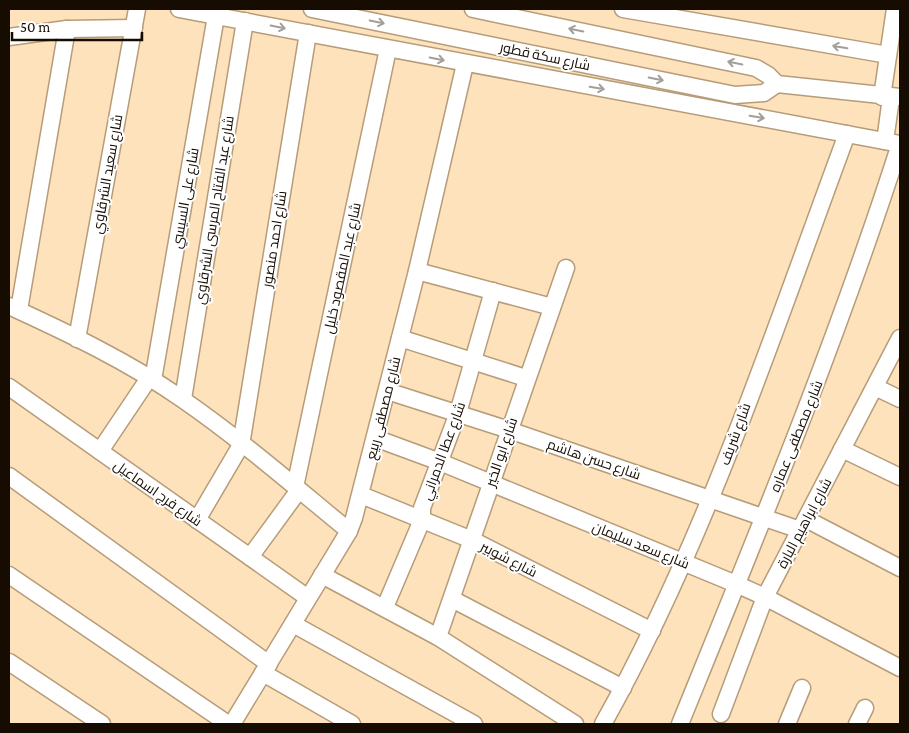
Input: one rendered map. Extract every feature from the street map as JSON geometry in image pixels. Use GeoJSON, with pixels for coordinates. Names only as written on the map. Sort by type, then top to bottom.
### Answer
{"type":"FeatureCollection","features":[{"type":"Feature","properties":{"kind":"street","name":"شارع سعيد الشرقاوي"},"geometry":{"type":"LineString","coordinates":[[77,339],[137,9]]}},
{"type":"Feature","properties":{"kind":"street"},"geometry":{"type":"LineString","coordinates":[[178,9],[895,143]]}},
{"type":"Feature","properties":{"kind":"street","name":"شارع سكة قطور"},"geometry":{"type":"LineString","coordinates":[[312,9],[735,95],[764,93],[777,84]]}},
{"type":"Feature","properties":{"kind":"street"},"geometry":{"type":"LineString","coordinates":[[473,9],[756,68],[768,74],[777,84],[891,97]]}},
{"type":"Feature","properties":{"kind":"street"},"geometry":{"type":"LineString","coordinates":[[623,9],[698,16],[888,55]]}},
{"type":"Feature","properties":{"kind":"street","name":"شارع مصطفى عماره"},"geometry":{"type":"LineString","coordinates":[[680,724],[844,312],[895,143],[888,55],[895,9]]}},
{"type":"Feature","properties":{"kind":"street","name":"شارع على السيسي"},"geometry":{"type":"LineString","coordinates":[[100,452],[151,379],[216,16]]}},
{"type":"Feature","properties":{"kind":"street","name":"شارع عبد الفتاح المرسى الشرقاوي"},"geometry":{"type":"LineString","coordinates":[[183,399],[245,21]]}},
{"type":"Feature","properties":{"kind":"street"},"geometry":{"type":"LineString","coordinates":[[9,37],[67,28],[134,28]]}},
{"type":"Feature","properties":{"kind":"street"},"geometry":{"type":"LineString","coordinates":[[67,28],[14,308],[77,339],[151,379],[183,399],[349,531]]}},
{"type":"Feature","properties":{"kind":"street","name":"شارع احمد منصور"},"geometry":{"type":"LineString","coordinates":[[241,444],[308,33]]}},
{"type":"Feature","properties":{"kind":"street","name":"شارع عبد المقصود خليل"},"geometry":{"type":"LineString","coordinates":[[297,488],[388,49]]}},
{"type":"Feature","properties":{"kind":"street","name":"شارع مصطفى ربيع"},"geometry":{"type":"LineString","coordinates":[[232,724],[349,531],[361,495],[417,271],[465,64]]}},
{"type":"Feature","properties":{"kind":"street","name":"شارع شريف"},"geometry":{"type":"LineString","coordinates":[[605,724],[652,631],[712,498],[847,134]]}},
{"type":"Feature","properties":{"kind":"street","name":"شارع ابو الخير"},"geometry":{"type":"LineString","coordinates":[[438,637],[526,378],[566,268]]}},
{"type":"Feature","properties":{"kind":"street"},"geometry":{"type":"LineString","coordinates":[[417,271],[552,307]]}},
{"type":"Feature","properties":{"kind":"street","name":"شارع عطا الدمراني"},"geometry":{"type":"LineString","coordinates":[[385,607],[422,520],[422,508],[458,413],[493,291]]}},
{"type":"Feature","properties":{"kind":"street"},"geometry":{"type":"LineString","coordinates":[[400,338],[526,378]]}},
{"type":"Feature","properties":{"kind":"street","name":"شارع ابراهيم البارة"},"geometry":{"type":"LineString","coordinates":[[721,714],[765,597],[900,338]]}},
{"type":"Feature","properties":{"kind":"street","name":"شارع فرج اسماعيل"},"geometry":{"type":"LineString","coordinates":[[9,386],[308,598]]}},
{"type":"Feature","properties":{"kind":"street"},"geometry":{"type":"LineString","coordinates":[[875,387],[900,399]]}},
{"type":"Feature","properties":{"kind":"street","name":"شارع حسن هاشم"},"geometry":{"type":"LineString","coordinates":[[387,391],[509,430],[764,517],[803,524],[900,568]]}},
{"type":"Feature","properties":{"kind":"street","name":"شارع سعد سليمان"},"geometry":{"type":"LineString","coordinates":[[375,438],[440,462],[736,584],[765,597],[900,668]]}},
{"type":"Feature","properties":{"kind":"street"},"geometry":{"type":"LineString","coordinates":[[198,520],[241,444]]}},
{"type":"Feature","properties":{"kind":"street"},"geometry":{"type":"LineString","coordinates":[[842,449],[900,477]]}},
{"type":"Feature","properties":{"kind":"street"},"geometry":{"type":"LineString","coordinates":[[9,476],[266,668],[352,724]]}},
{"type":"Feature","properties":{"kind":"street"},"geometry":{"type":"LineString","coordinates":[[250,557],[297,488]]}},
{"type":"Feature","properties":{"kind":"street","name":"شارع شوبير"},"geometry":{"type":"LineString","coordinates":[[361,495],[472,540],[652,631]]}},
{"type":"Feature","properties":{"kind":"street"},"geometry":{"type":"LineString","coordinates":[[9,575],[228,724]]}},
{"type":"Feature","properties":{"kind":"street"},"geometry":{"type":"LineString","coordinates":[[322,575],[438,637],[575,724]]}},
{"type":"Feature","properties":{"kind":"street"},"geometry":{"type":"LineString","coordinates":[[452,599],[623,688]]}},
{"type":"Feature","properties":{"kind":"street"},"geometry":{"type":"LineString","coordinates":[[293,624],[474,724]]}},
{"type":"Feature","properties":{"kind":"street"},"geometry":{"type":"LineString","coordinates":[[9,662],[102,724]]}},
{"type":"Feature","properties":{"kind":"street"},"geometry":{"type":"LineString","coordinates":[[787,724],[802,688]]}},
{"type":"Feature","properties":{"kind":"street"},"geometry":{"type":"LineString","coordinates":[[857,724],[865,708]]}}]}
